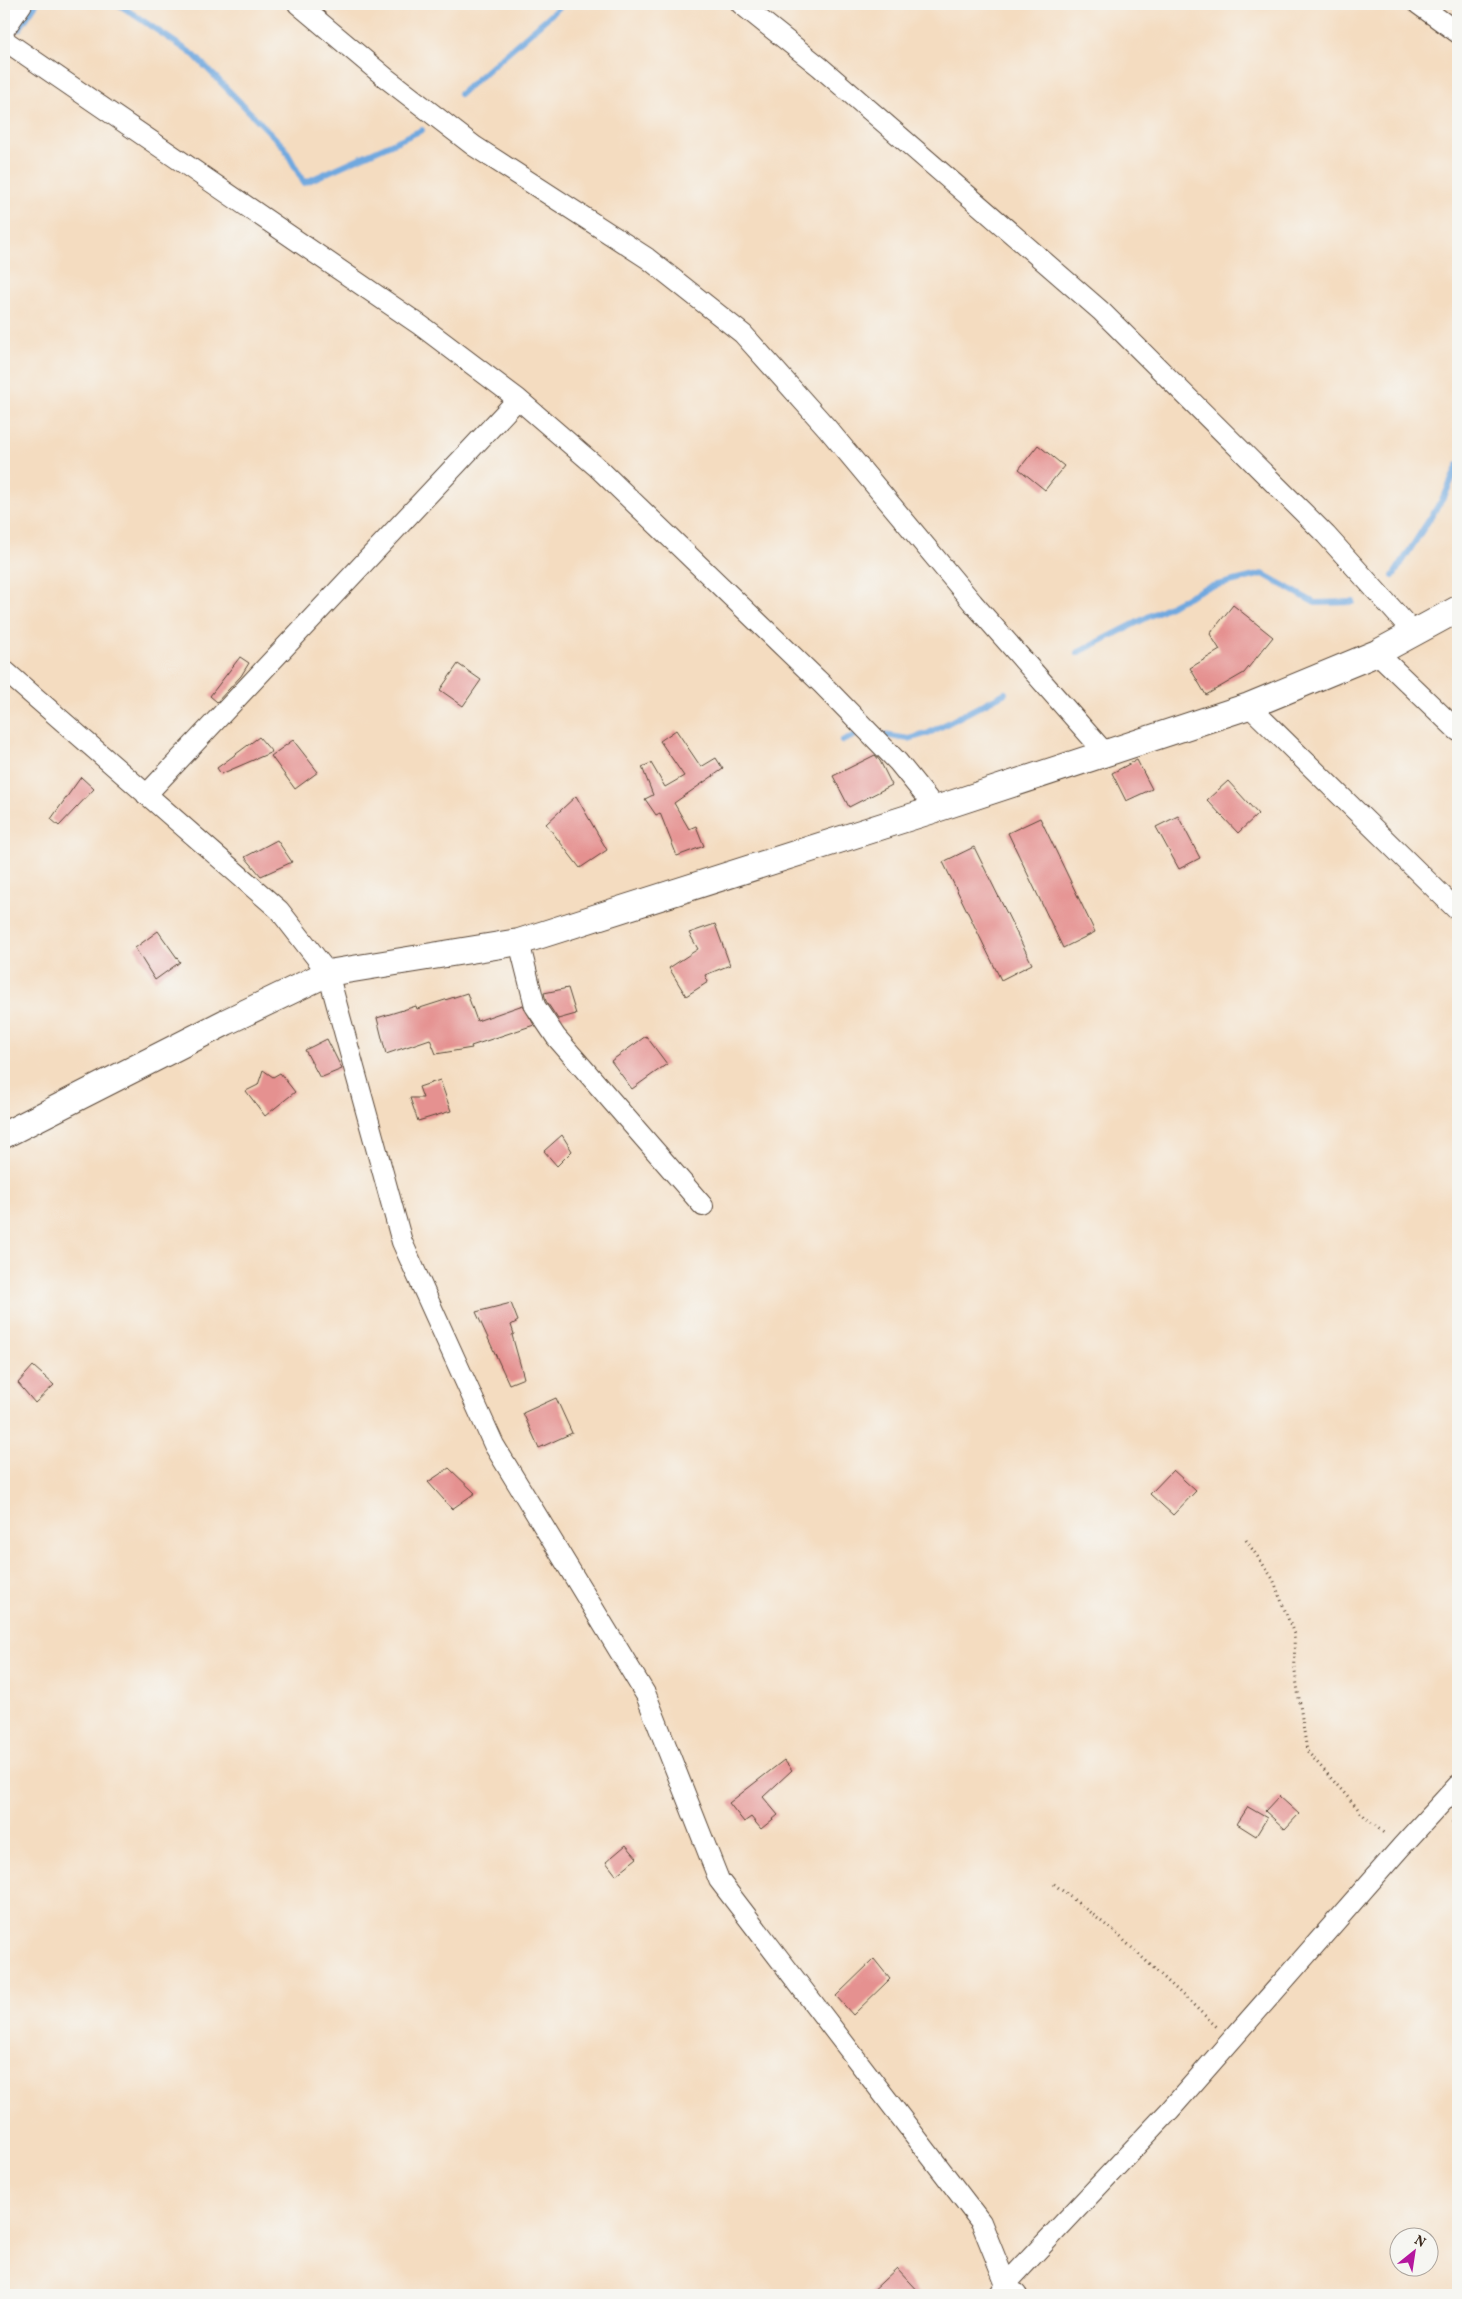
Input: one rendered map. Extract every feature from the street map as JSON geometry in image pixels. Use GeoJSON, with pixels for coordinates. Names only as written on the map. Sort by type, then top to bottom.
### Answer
{"type":"FeatureCollection","features":[{"type":"Feature","properties":{"kind":"street"},"geometry":{"type":"LineString","coordinates":[[4,30],[22,4]]}},
{"type":"Feature","properties":{"kind":"street"},"geometry":{"type":"LineString","coordinates":[[298,4],[386,78],[474,146],[647,258],[743,334],[827,428],[973,603],[1106,754]]}},
{"type":"Feature","properties":{"kind":"street"},"geometry":{"type":"LineString","coordinates":[[740,4],[820,67],[1101,311],[1326,535],[1414,633]]}},
{"type":"Feature","properties":{"kind":"street"},"geometry":{"type":"LineString","coordinates":[[1418,4],[1458,33]]}},
{"type":"Feature","properties":{"kind":"street"},"geometry":{"type":"LineString","coordinates":[[4,40],[420,325],[518,400],[598,468],[822,684],[898,762],[936,809]]}},
{"type":"Feature","properties":{"kind":"street"},"geometry":{"type":"LineString","coordinates":[[146,794],[518,400]]}},
{"type":"Feature","properties":{"kind":"street"},"geometry":{"type":"LineString","coordinates":[[4,1135],[226,1022],[328,973],[519,942],[936,809],[1249,706],[1377,653],[1458,609]]}},
{"type":"Feature","properties":{"kind":"street"},"geometry":{"type":"LineString","coordinates":[[1377,653],[1458,731]]}},
{"type":"Feature","properties":{"kind":"street"},"geometry":{"type":"LineString","coordinates":[[4,670],[279,910],[328,973],[402,1242],[494,1445],[646,1695],[719,1880],[981,2222],[1008,2292],[1232,2042],[1400,1847],[1458,1785]]}},
{"type":"Feature","properties":{"kind":"street"},"geometry":{"type":"LineString","coordinates":[[1249,706],[1456,905]]}},
{"type":"Feature","properties":{"kind":"street"},"geometry":{"type":"LineString","coordinates":[[519,942],[535,1006],[556,1037],[703,1206]]}},
{"type":"Feature","properties":{"kind":"path"},"geometry":{"type":"LineString","coordinates":[[1246,1540],[1273,1579],[1294,1634],[1294,1672],[1307,1751],[1366,1818],[1400,1847]]}},
{"type":"Feature","properties":{"kind":"path"},"geometry":{"type":"LineString","coordinates":[[1054,1884],[1116,1933],[1232,2042]]}},
{"type":"Feature","properties":{"kind":"building"},"geometry":{"type":"Polygon","coordinates":[[[1038,445],[1064,466],[1045,490],[1019,469],[1038,445]]]}},
{"type":"Feature","properties":{"kind":"building"},"geometry":{"type":"Polygon","coordinates":[[[1233,605],[1273,637],[1244,673],[1206,695],[1190,668],[1220,650],[1210,634],[1233,605]]]}},
{"type":"Feature","properties":{"kind":"building"},"geometry":{"type":"Polygon","coordinates":[[[240,657],[249,663],[241,676],[217,702],[210,696],[240,657]]]}},
{"type":"Feature","properties":{"kind":"building"},"geometry":{"type":"Polygon","coordinates":[[[458,664],[481,680],[463,706],[440,690],[458,664]]]}},
{"type":"Feature","properties":{"kind":"building"},"geometry":{"type":"Polygon","coordinates":[[[676,730],[701,767],[716,758],[723,769],[674,803],[689,829],[696,826],[704,846],[677,856],[660,813],[656,815],[645,799],[653,795],[642,767],[651,763],[665,787],[684,776],[660,741],[676,730]]]}},
{"type":"Feature","properties":{"kind":"building"},"geometry":{"type":"Polygon","coordinates":[[[259,737],[272,752],[221,774],[217,768],[259,737]]]}},
{"type":"Feature","properties":{"kind":"building"},"geometry":{"type":"Polygon","coordinates":[[[293,740],[318,772],[295,789],[271,756],[293,740]]]}},
{"type":"Feature","properties":{"kind":"building"},"geometry":{"type":"Polygon","coordinates":[[[875,755],[892,785],[849,807],[833,776],[875,755]]]}},
{"type":"Feature","properties":{"kind":"building"},"geometry":{"type":"Polygon","coordinates":[[[1137,760],[1152,789],[1126,801],[1112,773],[1137,760]]]}},
{"type":"Feature","properties":{"kind":"building"},"geometry":{"type":"Polygon","coordinates":[[[81,777],[94,789],[59,826],[51,819],[81,777]]]}},
{"type":"Feature","properties":{"kind":"building"},"geometry":{"type":"Polygon","coordinates":[[[1228,781],[1258,814],[1238,833],[1207,800],[1228,781]]]}},
{"type":"Feature","properties":{"kind":"building"},"geometry":{"type":"Polygon","coordinates":[[[576,796],[607,850],[580,868],[546,824],[576,796]]]}},
{"type":"Feature","properties":{"kind":"building"},"geometry":{"type":"Polygon","coordinates":[[[1178,816],[1200,858],[1179,869],[1156,827],[1178,816]]]}},
{"type":"Feature","properties":{"kind":"building"},"geometry":{"type":"Polygon","coordinates":[[[1040,818],[1095,932],[1063,948],[1008,833],[1040,818]]]}},
{"type":"Feature","properties":{"kind":"building"},"geometry":{"type":"Polygon","coordinates":[[[277,840],[292,862],[261,876],[245,857],[277,840]]]}},
{"type":"Feature","properties":{"kind":"building"},"geometry":{"type":"Polygon","coordinates":[[[974,847],[1032,964],[1001,980],[943,862],[974,847]]]}},
{"type":"Feature","properties":{"kind":"building"},"geometry":{"type":"Polygon","coordinates":[[[715,924],[730,965],[705,975],[708,982],[686,996],[669,968],[698,949],[689,933],[715,924]]]}},
{"type":"Feature","properties":{"kind":"building"},"geometry":{"type":"Polygon","coordinates":[[[158,931],[180,962],[155,980],[135,948],[158,931]]]}},
{"type":"Feature","properties":{"kind":"building"},"geometry":{"type":"Polygon","coordinates":[[[568,988],[576,1014],[558,1019],[546,1001],[544,993],[568,988]]]}},
{"type":"Feature","properties":{"kind":"building"},"geometry":{"type":"Polygon","coordinates":[[[467,993],[477,1021],[523,1005],[534,1025],[471,1046],[472,1048],[436,1054],[430,1039],[386,1054],[377,1018],[416,1006],[417,1009],[467,993]]]}},
{"type":"Feature","properties":{"kind":"building"},"geometry":{"type":"Polygon","coordinates":[[[646,1036],[667,1064],[632,1089],[611,1061],[646,1036]]]}},
{"type":"Feature","properties":{"kind":"building"},"geometry":{"type":"Polygon","coordinates":[[[327,1039],[342,1069],[320,1078],[305,1050],[327,1039]]]}},
{"type":"Feature","properties":{"kind":"building"},"geometry":{"type":"Polygon","coordinates":[[[263,1070],[273,1077],[280,1073],[295,1092],[265,1116],[246,1091],[258,1085],[263,1070]]]}},
{"type":"Feature","properties":{"kind":"building"},"geometry":{"type":"Polygon","coordinates":[[[440,1080],[451,1111],[418,1121],[410,1098],[423,1098],[419,1087],[440,1080]]]}},
{"type":"Feature","properties":{"kind":"building"},"geometry":{"type":"Polygon","coordinates":[[[562,1135],[572,1151],[557,1166],[544,1151],[562,1135]]]}},
{"type":"Feature","properties":{"kind":"building"},"geometry":{"type":"Polygon","coordinates":[[[511,1303],[518,1321],[511,1325],[514,1334],[512,1335],[524,1378],[509,1384],[476,1312],[511,1303]]]}},
{"type":"Feature","properties":{"kind":"building"},"geometry":{"type":"Polygon","coordinates":[[[33,1366],[54,1385],[35,1403],[18,1383],[33,1366]]]}},
{"type":"Feature","properties":{"kind":"building"},"geometry":{"type":"Polygon","coordinates":[[[556,1398],[572,1433],[539,1448],[523,1413],[556,1398]]]}},
{"type":"Feature","properties":{"kind":"building"},"geometry":{"type":"Polygon","coordinates":[[[449,1468],[475,1493],[452,1509],[428,1482],[449,1468]]]}},
{"type":"Feature","properties":{"kind":"building"},"geometry":{"type":"Polygon","coordinates":[[[1173,1470],[1196,1491],[1173,1515],[1150,1494],[1173,1470]]]}},
{"type":"Feature","properties":{"kind":"building"},"geometry":{"type":"Polygon","coordinates":[[[784,1760],[792,1770],[763,1797],[778,1815],[761,1829],[751,1817],[744,1822],[729,1803],[784,1760]]]}},
{"type":"Feature","properties":{"kind":"building"},"geometry":{"type":"Polygon","coordinates":[[[1279,1796],[1299,1814],[1285,1829],[1265,1811],[1279,1796]]]}},
{"type":"Feature","properties":{"kind":"building"},"geometry":{"type":"Polygon","coordinates":[[[1248,1807],[1267,1818],[1256,1836],[1237,1824],[1248,1807]]]}},
{"type":"Feature","properties":{"kind":"building"},"geometry":{"type":"Polygon","coordinates":[[[626,1845],[637,1858],[616,1875],[606,1862],[626,1845]]]}},
{"type":"Feature","properties":{"kind":"building"},"geometry":{"type":"Polygon","coordinates":[[[874,1959],[890,1979],[853,2015],[836,1996],[874,1959]]]}},
{"type":"Feature","properties":{"kind":"building"},"geometry":{"type":"Polygon","coordinates":[[[897,2268],[922,2295],[868,2295],[897,2268]]]}},
{"type":"Feature","properties":{"kind":"waterway"},"geometry":{"type":"LineString","coordinates":[[19,29],[36,4]]}},
{"type":"Feature","properties":{"kind":"waterway"},"geometry":{"type":"LineString","coordinates":[[118,4],[194,55],[284,147],[304,183],[422,130]]}},
{"type":"Feature","properties":{"kind":"waterway"},"geometry":{"type":"LineString","coordinates":[[460,94],[563,4]]}},
{"type":"Feature","properties":{"kind":"waterway"},"geometry":{"type":"LineString","coordinates":[[1393,576],[1445,495],[1458,465]]}},
{"type":"Feature","properties":{"kind":"waterway"},"geometry":{"type":"LineString","coordinates":[[1077,653],[1205,588],[1263,574],[1315,603],[1353,602]]}},
{"type":"Feature","properties":{"kind":"waterway"},"geometry":{"type":"LineString","coordinates":[[878,734],[909,739],[929,733],[1005,693]]}},
{"type":"Feature","properties":{"kind":"waterway"},"geometry":{"type":"LineString","coordinates":[[842,741],[858,734]]}}]}
